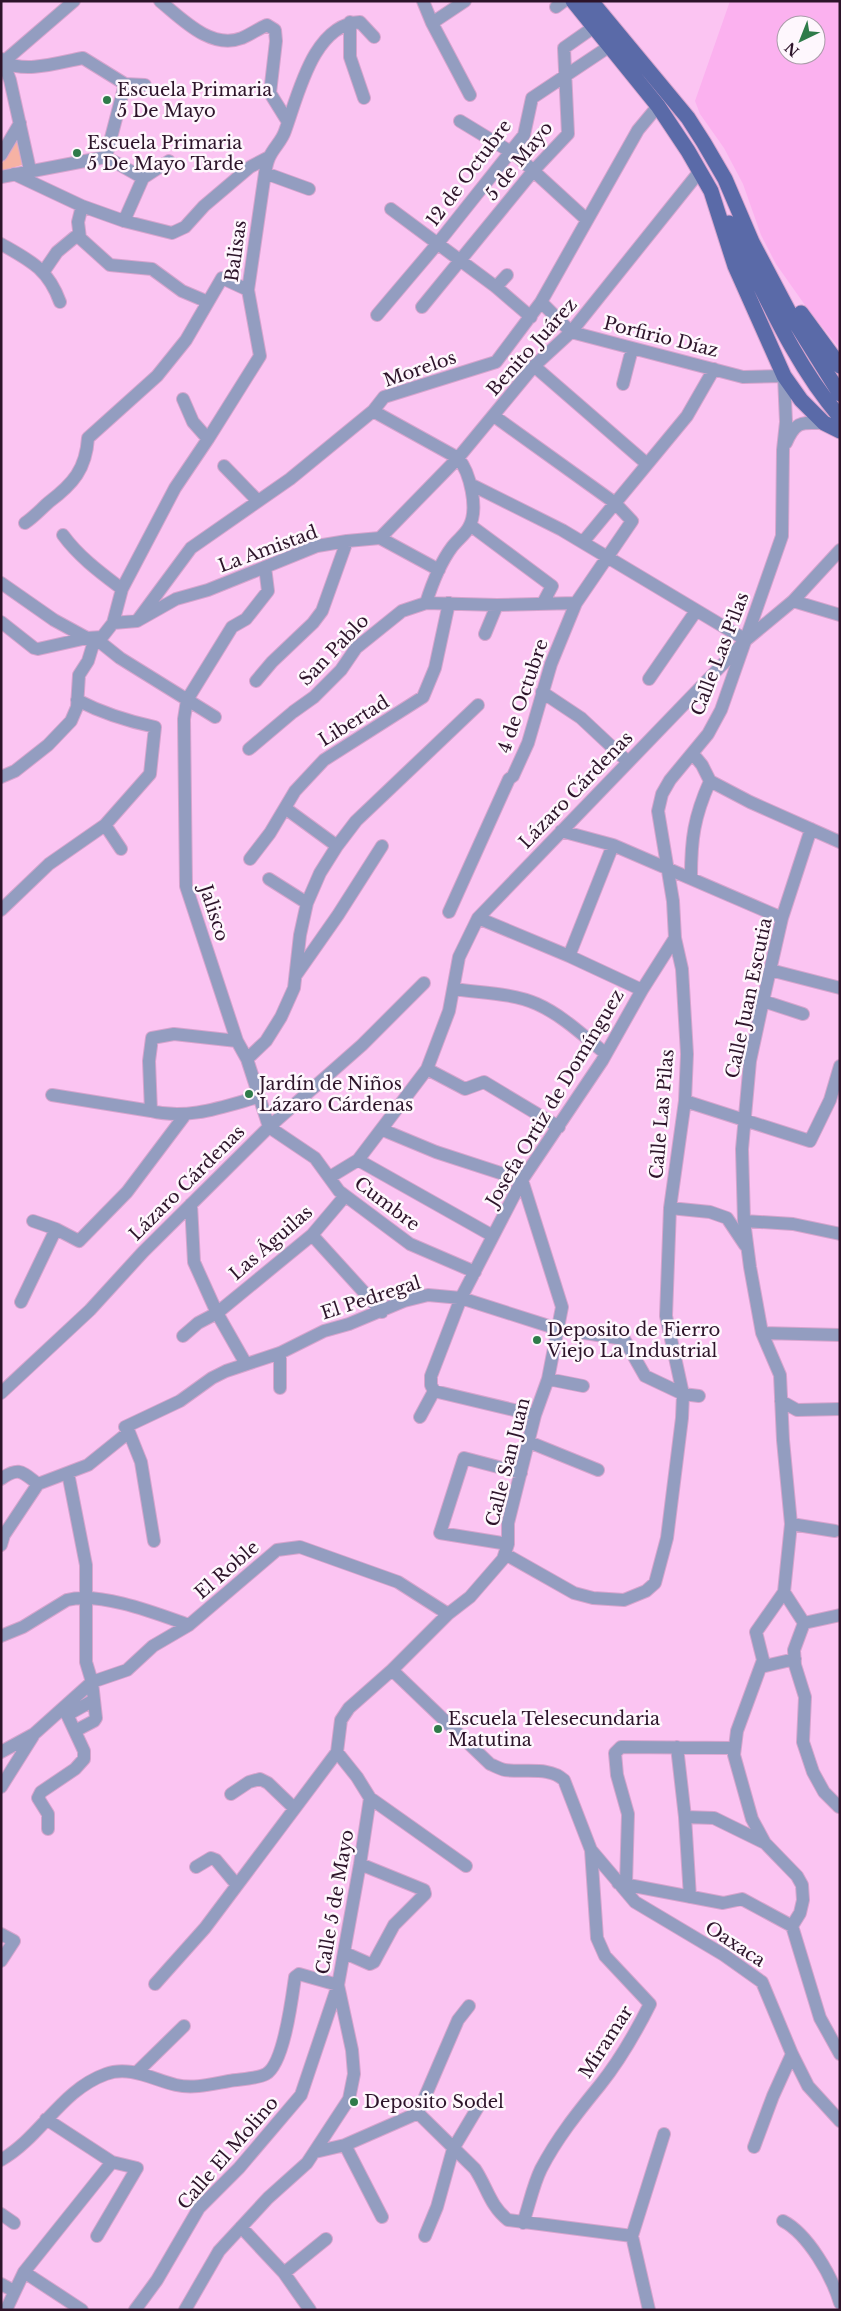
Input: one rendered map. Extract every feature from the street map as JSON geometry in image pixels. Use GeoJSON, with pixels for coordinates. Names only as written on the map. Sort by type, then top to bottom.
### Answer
{"type":"FeatureCollection","features":[{"type":"Feature","properties":{"kind":"main road"},"geometry":{"type":"LineString","coordinates":[[573,1],[674,128],[711,191],[783,330],[806,369],[840,417]]}},
{"type":"Feature","properties":{"kind":"main road"},"geometry":{"type":"LineString","coordinates":[[591,1],[688,118],[725,179],[752,242],[807,343],[840,394]]}},
{"type":"Feature","properties":{"kind":"main road"},"geometry":{"type":"LineString","coordinates":[[674,128],[688,118]]}},
{"type":"Feature","properties":{"kind":"main road"},"geometry":{"type":"LineString","coordinates":[[711,191],[735,266],[784,376],[801,400],[824,423],[840,431]]}},
{"type":"Feature","properties":{"kind":"main road"},"geometry":{"type":"LineString","coordinates":[[752,242],[812,330],[840,366]]}},
{"type":"Feature","properties":{"kind":"street"},"geometry":{"type":"LineString","coordinates":[[2,61],[74,1]]}},
{"type":"Feature","properties":{"kind":"street"},"geometry":{"type":"LineString","coordinates":[[160,1],[192,28],[208,36],[227,40],[241,38],[267,26],[274,30],[276,40],[270,93],[288,122]]}},
{"type":"Feature","properties":{"kind":"street"},"geometry":{"type":"LineString","coordinates":[[423,1],[432,23],[470,95]]}},
{"type":"Feature","properties":{"kind":"street"},"geometry":{"type":"LineString","coordinates":[[432,23],[465,1]]}},
{"type":"Feature","properties":{"kind":"street"},"geometry":{"type":"LineString","coordinates":[[364,98],[350,57],[352,38],[350,22],[360,22],[374,37]]}},
{"type":"Feature","properties":{"kind":"street","name":"Balisas"},"geometry":{"type":"LineString","coordinates":[[113,623],[122,589],[175,488],[208,440],[260,356],[248,290],[264,173],[269,158],[285,132],[315,54],[330,35],[350,22]]}},
{"type":"Feature","properties":{"kind":"street","name":"5 de Mayo"},"geometry":{"type":"LineString","coordinates":[[422,307],[534,170],[568,134],[564,48],[594,27]]}},
{"type":"Feature","properties":{"kind":"street","name":"12 de Octubre"},"geometry":{"type":"LineString","coordinates":[[377,315],[438,244],[524,135],[532,98],[566,78],[610,46]]}},
{"type":"Feature","properties":{"kind":"street"},"geometry":{"type":"LineString","coordinates":[[2,61],[16,68],[29,68],[83,58],[125,84],[145,85]]}},
{"type":"Feature","properties":{"kind":"street"},"geometry":{"type":"LineString","coordinates":[[2,61],[10,80],[30,170]]}},
{"type":"Feature","properties":{"kind":"street"},"geometry":{"type":"LineString","coordinates":[[106,157],[125,84]]}},
{"type":"Feature","properties":{"kind":"street","name":"Morelos"},"geometry":{"type":"LineString","coordinates":[[137,621],[191,548],[290,479],[373,411],[384,397],[496,362],[541,302],[638,130],[658,106]]}},
{"type":"Feature","properties":{"kind":"street"},"geometry":{"type":"LineString","coordinates":[[460,121],[511,152],[534,170],[586,220]]}},
{"type":"Feature","properties":{"kind":"street"},"geometry":{"type":"LineString","coordinates":[[1,155],[20,123]]}},
{"type":"Feature","properties":{"kind":"street"},"geometry":{"type":"LineString","coordinates":[[1,177],[106,157],[143,178]]}},
{"type":"Feature","properties":{"kind":"street"},"geometry":{"type":"LineString","coordinates":[[14,174],[82,206],[124,222],[172,233],[185,227],[204,206],[250,167],[269,158]]}},
{"type":"Feature","properties":{"kind":"street"},"geometry":{"type":"LineString","coordinates":[[124,222],[143,178],[169,161]]}},
{"type":"Feature","properties":{"kind":"street","name":"Benito Juárez"},"geometry":{"type":"LineString","coordinates":[[380,538],[458,458],[534,366],[571,332],[700,171]]}},
{"type":"Feature","properties":{"kind":"street"},"geometry":{"type":"LineString","coordinates":[[264,173],[309,189]]}},
{"type":"Feature","properties":{"kind":"street"},"geometry":{"type":"LineString","coordinates":[[80,238],[78,222],[82,206]]}},
{"type":"Feature","properties":{"kind":"street"},"geometry":{"type":"LineString","coordinates":[[390,209],[496,287],[531,317]]}},
{"type":"Feature","properties":{"kind":"street"},"geometry":{"type":"LineString","coordinates":[[44,271],[64,245],[75,237],[80,238],[110,265],[152,269],[182,291],[208,302]]}},
{"type":"Feature","properties":{"kind":"street"},"geometry":{"type":"LineString","coordinates":[[1,244],[44,271],[54,285],[60,302]]}},
{"type":"Feature","properties":{"kind":"street"},"geometry":{"type":"LineString","coordinates":[[496,287],[507,275]]}},
{"type":"Feature","properties":{"kind":"street"},"geometry":{"type":"LineString","coordinates":[[25,523],[64,492],[80,472],[87,453],[88,438],[157,376],[186,340],[222,278],[248,290]]}},
{"type":"Feature","properties":{"kind":"street","name":"Porfirio Díaz"},"geometry":{"type":"LineString","coordinates":[[541,302],[571,332],[743,377],[784,376]]}},
{"type":"Feature","properties":{"kind":"street"},"geometry":{"type":"LineString","coordinates":[[623,384],[632,349]]}},
{"type":"Feature","properties":{"kind":"street"},"geometry":{"type":"LineString","coordinates":[[534,366],[647,464]]}},
{"type":"Feature","properties":{"kind":"street"},"geometry":{"type":"LineString","coordinates":[[583,542],[687,416],[714,369]]}},
{"type":"Feature","properties":{"kind":"street","name":"Calle Las Pilas"},"geometry":{"type":"LineString","coordinates":[[520,1473],[464,1458],[440,1533],[506,1549],[574,1593],[593,1598],[624,1600],[646,1591],[655,1582],[667,1538],[682,1418],[682,1394],[666,1316],[670,1208],[685,1101],[687,1054],[683,979],[675,938],[673,901],[658,811],[662,794],[670,780],[708,734],[721,710],[782,536],[786,422],[784,376]]}},
{"type":"Feature","properties":{"kind":"street"},"geometry":{"type":"LineString","coordinates":[[183,399],[193,422],[208,440]]}},
{"type":"Feature","properties":{"kind":"street"},"geometry":{"type":"LineString","coordinates":[[373,411],[458,458],[465,467],[472,485],[470,525],[452,548],[439,570],[426,603]]}},
{"type":"Feature","properties":{"kind":"street"},"geometry":{"type":"LineString","coordinates":[[494,416],[615,504]]}},
{"type":"Feature","properties":{"kind":"street","name":"Calle Las Pilas"},"geometry":{"type":"LineString","coordinates":[[784,450],[794,428],[807,421],[840,422]]}},
{"type":"Feature","properties":{"kind":"street"},"geometry":{"type":"LineString","coordinates":[[224,466],[258,501]]}},
{"type":"Feature","properties":{"kind":"street"},"geometry":{"type":"LineString","coordinates":[[472,485],[583,542],[746,640]]}},
{"type":"Feature","properties":{"kind":"street","name":"4 de Octubre"},"geometry":{"type":"LineString","coordinates":[[449,912],[509,779],[513,776],[528,743],[551,664],[576,603],[632,520],[615,504]]}},
{"type":"Feature","properties":{"kind":"street"},"geometry":{"type":"LineString","coordinates":[[470,525],[552,586],[543,603]]}},
{"type":"Feature","properties":{"kind":"street"},"geometry":{"type":"LineString","coordinates":[[63,535],[70,545],[95,569],[122,589]]}},
{"type":"Feature","properties":{"kind":"street"},"geometry":{"type":"LineString","coordinates":[[380,538],[439,570]]}},
{"type":"Feature","properties":{"kind":"street","name":"La Amistad"},"geometry":{"type":"LineString","coordinates":[[137,621],[176,599],[208,590],[317,546],[380,538]]}},
{"type":"Feature","properties":{"kind":"street"},"geometry":{"type":"LineString","coordinates":[[256,681],[272,662],[314,623],[322,611],[347,541]]}},
{"type":"Feature","properties":{"kind":"street","name":"Lázaro Cárdenas"},"geometry":{"type":"LineString","coordinates":[[455,984],[459,957],[478,918],[746,640],[793,601],[840,550]]}},
{"type":"Feature","properties":{"kind":"street"},"geometry":{"type":"LineString","coordinates":[[187,700],[232,627],[246,619],[268,591],[265,567]]}},
{"type":"Feature","properties":{"kind":"street"},"geometry":{"type":"LineString","coordinates":[[3,585],[54,620],[91,638],[214,717]]}},
{"type":"Feature","properties":{"kind":"street"},"geometry":{"type":"LineString","coordinates":[[793,601],[840,615]]}},
{"type":"Feature","properties":{"kind":"street","name":"San Pablo"},"geometry":{"type":"LineString","coordinates":[[249,749],[314,697],[341,670],[356,648],[402,610],[426,603],[497,606],[576,603]]}},
{"type":"Feature","properties":{"kind":"street","name":"Libertad"},"geometry":{"type":"LineString","coordinates":[[250,859],[270,833],[296,791],[324,760],[423,697],[435,668],[449,603]]}},
{"type":"Feature","properties":{"kind":"street"},"geometry":{"type":"LineString","coordinates":[[485,634],[497,606]]}},
{"type":"Feature","properties":{"kind":"street"},"geometry":{"type":"LineString","coordinates":[[649,679],[696,611]]}},
{"type":"Feature","properties":{"kind":"street"},"geometry":{"type":"LineString","coordinates":[[1,622],[34,648],[38,649],[102,637],[113,623],[137,621]]}},
{"type":"Feature","properties":{"kind":"street"},"geometry":{"type":"LineString","coordinates":[[1,777],[14,771],[48,745],[71,721],[76,712],[79,675],[88,661],[91,638]]}},
{"type":"Feature","properties":{"kind":"street"},"geometry":{"type":"LineString","coordinates":[[542,692],[581,718],[628,762]]}},
{"type":"Feature","properties":{"kind":"street"},"geometry":{"type":"LineString","coordinates":[[1,910],[49,864],[105,826],[150,774],[155,726],[127,721],[96,710],[77,700]]}},
{"type":"Feature","properties":{"kind":"street","name":"Jalisco"},"geometry":{"type":"LineString","coordinates":[[187,700],[184,747],[186,886],[237,1041],[247,1059],[269,1127]]}},
{"type":"Feature","properties":{"kind":"street"},"geometry":{"type":"LineString","coordinates":[[247,1059],[266,1041],[294,988],[300,935],[307,903],[320,873],[337,846],[356,821],[478,706]]}},
{"type":"Feature","properties":{"kind":"street"},"geometry":{"type":"LineString","coordinates":[[693,754],[702,764],[710,781],[750,802],[840,842]]}},
{"type":"Feature","properties":{"kind":"street"},"geometry":{"type":"LineString","coordinates":[[691,877],[693,828],[700,803],[710,781]]}},
{"type":"Feature","properties":{"kind":"street"},"geometry":{"type":"LineString","coordinates":[[285,808],[337,846]]}},
{"type":"Feature","properties":{"kind":"street"},"geometry":{"type":"LineString","coordinates":[[105,826],[121,849]]}},
{"type":"Feature","properties":{"kind":"street","name":"Calle Juan Escutia"},"geometry":{"type":"LineString","coordinates":[[764,1843],[752,1819],[742,1789],[734,1748],[738,1731],[763,1660],[756,1632],[784,1592],[791,1524],[783,1440],[780,1375],[762,1333],[744,1222],[742,1150],[750,1061],[782,918],[811,828]]}},
{"type":"Feature","properties":{"kind":"street"},"geometry":{"type":"LineString","coordinates":[[561,830],[613,845],[691,877],[782,918]]}},
{"type":"Feature","properties":{"kind":"street"},"geometry":{"type":"LineString","coordinates":[[569,956],[613,845]]}},
{"type":"Feature","properties":{"kind":"street"},"geometry":{"type":"LineString","coordinates":[[296,974],[338,915],[382,846]]}},
{"type":"Feature","properties":{"kind":"street"},"geometry":{"type":"LineString","coordinates":[[269,879],[307,903]]}},
{"type":"Feature","properties":{"kind":"street"},"geometry":{"type":"LineString","coordinates":[[478,918],[569,956],[642,990]]}},
{"type":"Feature","properties":{"kind":"street","name":"Josefa Ortiz de Domínguez"},"geometry":{"type":"LineString","coordinates":[[420,1417],[434,1391],[431,1384],[431,1376],[461,1298],[522,1180],[606,1054],[642,990],[675,938]]}},
{"type":"Feature","properties":{"kind":"street"},"geometry":{"type":"LineString","coordinates":[[770,970],[840,988]]}},
{"type":"Feature","properties":{"kind":"street","name":"Lázaro Cárdenas"},"geometry":{"type":"LineString","coordinates":[[1,1393],[90,1310],[143,1252],[269,1127],[362,1045],[424,983]]}},
{"type":"Feature","properties":{"kind":"street"},"geometry":{"type":"LineString","coordinates":[[330,1177],[358,1160],[427,1069],[449,1011],[455,984],[537,1004],[587,1038],[606,1054]]}},
{"type":"Feature","properties":{"kind":"street"},"geometry":{"type":"LineString","coordinates":[[763,1001],[803,1014]]}},
{"type":"Feature","properties":{"kind":"street"},"geometry":{"type":"LineString","coordinates":[[151,1111],[149,1061],[152,1038],[174,1034],[237,1041]]}},
{"type":"Feature","properties":{"kind":"street"},"geometry":{"type":"LineString","coordinates":[[685,1101],[810,1141],[830,1100],[840,1066]]}},
{"type":"Feature","properties":{"kind":"street"},"geometry":{"type":"LineString","coordinates":[[427,1069],[466,1089],[484,1082],[559,1127]]}},
{"type":"Feature","properties":{"kind":"street","name":"Lázaro Cárdenas"},"geometry":{"type":"LineString","coordinates":[[52,1095],[164,1114],[185,1115],[192,1115],[258,1097]]}},
{"type":"Feature","properties":{"kind":"street"},"geometry":{"type":"LineString","coordinates":[[33,1221],[56,1229],[79,1241],[127,1192],[185,1115]]}},
{"type":"Feature","properties":{"kind":"street","name":"Cumbre"},"geometry":{"type":"LineString","coordinates":[[269,1127],[315,1158],[345,1196],[410,1244],[474,1272]]}},
{"type":"Feature","properties":{"kind":"street"},"geometry":{"type":"LineString","coordinates":[[382,1130],[436,1152],[522,1180]]}},
{"type":"Feature","properties":{"kind":"street"},"geometry":{"type":"LineString","coordinates":[[358,1160],[493,1236]]}},
{"type":"Feature","properties":{"kind":"street","name":"Calle San Juan"},"geometry":{"type":"LineString","coordinates":[[337,1752],[342,1720],[348,1708],[392,1670],[448,1614],[470,1597],[503,1559],[506,1549],[508,1523],[536,1415],[548,1378],[562,1307],[522,1180]]}},
{"type":"Feature","properties":{"kind":"street","name":"Las Águilas"},"geometry":{"type":"LineString","coordinates":[[217,1313],[312,1235],[345,1196]]}},
{"type":"Feature","properties":{"kind":"street","name":"Las Águilas"},"geometry":{"type":"LineString","coordinates":[[191,1204],[194,1262],[217,1313],[246,1364]]}},
{"type":"Feature","properties":{"kind":"street"},"geometry":{"type":"LineString","coordinates":[[670,1208],[710,1212],[727,1218],[748,1250]]}},
{"type":"Feature","properties":{"kind":"street"},"geometry":{"type":"LineString","coordinates":[[744,1222],[793,1224],[840,1234]]}},
{"type":"Feature","properties":{"kind":"street"},"geometry":{"type":"LineString","coordinates":[[22,1302],[56,1229]]}},
{"type":"Feature","properties":{"kind":"street"},"geometry":{"type":"LineString","coordinates":[[312,1235],[382,1312]]}},
{"type":"Feature","properties":{"kind":"street","name":"El Pedregal"},"geometry":{"type":"LineString","coordinates":[[38,1484],[88,1465],[129,1432],[125,1427],[180,1401],[212,1378],[280,1353],[324,1331],[382,1312],[404,1301],[428,1296],[461,1298],[558,1329],[624,1339],[646,1376],[682,1394],[699,1396]]}},
{"type":"Feature","properties":{"kind":"street"},"geometry":{"type":"LineString","coordinates":[[183,1336],[198,1323],[217,1313]]}},
{"type":"Feature","properties":{"kind":"street"},"geometry":{"type":"LineString","coordinates":[[762,1333],[840,1335]]}},
{"type":"Feature","properties":{"kind":"street"},"geometry":{"type":"LineString","coordinates":[[280,1353],[280,1388]]}},
{"type":"Feature","properties":{"kind":"street"},"geometry":{"type":"LineString","coordinates":[[548,1378],[583,1386]]}},
{"type":"Feature","properties":{"kind":"street"},"geometry":{"type":"LineString","coordinates":[[434,1391],[536,1415]]}},
{"type":"Feature","properties":{"kind":"street"},"geometry":{"type":"LineString","coordinates":[[781,1400],[797,1410],[840,1409]]}},
{"type":"Feature","properties":{"kind":"street"},"geometry":{"type":"LineString","coordinates":[[129,1432],[141,1462],[154,1541]]}},
{"type":"Feature","properties":{"kind":"street"},"geometry":{"type":"LineString","coordinates":[[529,1442],[598,1470]]}},
{"type":"Feature","properties":{"kind":"street"},"geometry":{"type":"LineString","coordinates":[[1,1479],[12,1471],[22,1471],[38,1484],[4,1535],[1,1545]]}},
{"type":"Feature","properties":{"kind":"street"},"geometry":{"type":"LineString","coordinates":[[68,1473],[86,1559],[86,1662],[92,1682],[96,1718],[75,1731]]}},
{"type":"Feature","properties":{"kind":"street"},"geometry":{"type":"LineString","coordinates":[[791,1524],[835,1531]]}},
{"type":"Feature","properties":{"kind":"street","name":"El Roble"},"geometry":{"type":"LineString","coordinates":[[92,1682],[127,1670],[153,1646],[189,1625],[277,1550],[300,1546],[398,1582],[448,1614]]}},
{"type":"Feature","properties":{"kind":"street"},"geometry":{"type":"LineString","coordinates":[[784,1592],[804,1623]]}},
{"type":"Feature","properties":{"kind":"street"},"geometry":{"type":"LineString","coordinates":[[1,1636],[31,1622],[67,1600],[86,1597],[148,1610],[189,1625]]}},
{"type":"Feature","properties":{"kind":"street"},"geometry":{"type":"LineString","coordinates":[[804,1623],[840,1615]]}},
{"type":"Feature","properties":{"kind":"street"},"geometry":{"type":"LineString","coordinates":[[804,1623],[794,1650],[805,1697],[802,1742],[820,1786],[838,1807]]}},
{"type":"Feature","properties":{"kind":"street"},"geometry":{"type":"LineString","coordinates":[[761,1667],[795,1660]]}},
{"type":"Feature","properties":{"kind":"street"},"geometry":{"type":"LineString","coordinates":[[392,1670],[490,1764],[504,1770],[557,1774],[564,1780],[591,1850]]}},
{"type":"Feature","properties":{"kind":"street"},"geometry":{"type":"LineString","coordinates":[[65,1712],[79,1692],[92,1682]]}},
{"type":"Feature","properties":{"kind":"street"},"geometry":{"type":"LineString","coordinates":[[1,1752],[34,1734],[65,1712],[94,1700]]}},
{"type":"Feature","properties":{"kind":"street"},"geometry":{"type":"LineString","coordinates":[[48,1828],[48,1814],[38,1798],[40,1792],[81,1764],[84,1758],[84,1751],[65,1712]]}},
{"type":"Feature","properties":{"kind":"street"},"geometry":{"type":"LineString","coordinates":[[1,1787],[34,1734]]}},
{"type":"Feature","properties":{"kind":"street"},"geometry":{"type":"LineString","coordinates":[[734,1748],[621,1747],[615,1753],[617,1775],[628,1814],[622,1883],[723,1903],[742,1899],[792,1926],[820,2018],[840,2054]]}},
{"type":"Feature","properties":{"kind":"street"},"geometry":{"type":"LineString","coordinates":[[677,1747],[685,1817],[690,1897]]}},
{"type":"Feature","properties":{"kind":"street"},"geometry":{"type":"LineString","coordinates":[[155,1984],[205,1928],[236,1884],[337,1752],[357,1777],[370,1798],[466,1866]]}},
{"type":"Feature","properties":{"kind":"street"},"geometry":{"type":"LineString","coordinates":[[231,1794],[249,1782],[260,1779],[268,1782],[294,1808]]}},
{"type":"Feature","properties":{"kind":"street","name":"Calle 5 de Mayo"},"geometry":{"type":"LineString","coordinates":[[185,2310],[219,2252],[268,2198],[294,2176],[314,2152],[349,2099],[354,2074],[352,2050],[338,1985],[370,1798]]}},
{"type":"Feature","properties":{"kind":"street"},"geometry":{"type":"LineString","coordinates":[[685,1817],[714,1818],[764,1843],[797,1876],[802,1885],[803,1900],[800,1914],[792,1926]]}},
{"type":"Feature","properties":{"kind":"street","name":"Oaxaca"},"geometry":{"type":"LineString","coordinates":[[591,1850],[622,1883],[635,1902],[724,1955],[762,1982],[792,2054],[808,2086],[840,2121]]}},
{"type":"Feature","properties":{"kind":"street","name":"Miramar"},"geometry":{"type":"LineString","coordinates":[[523,2223],[540,2171],[550,2152],[634,2037],[650,2004],[605,1956],[597,1938],[591,1850]]}},
{"type":"Feature","properties":{"kind":"street"},"geometry":{"type":"LineString","coordinates":[[196,1867],[211,1858],[216,1860],[236,1884]]}},
{"type":"Feature","properties":{"kind":"street"},"geometry":{"type":"LineString","coordinates":[[344,1953],[370,1964],[374,1962],[394,1925],[425,1894],[424,1890],[360,1864]]}},
{"type":"Feature","properties":{"kind":"street"},"geometry":{"type":"LineString","coordinates":[[1,1934],[14,1941],[1,1961]]}},
{"type":"Feature","properties":{"kind":"street"},"geometry":{"type":"LineString","coordinates":[[1,2160],[12,2154],[46,2119],[86,2084],[115,2071],[136,2072],[178,2086],[205,2086],[266,2075],[274,2066],[284,2040],[295,1977],[299,1974],[338,1985]]}},
{"type":"Feature","properties":{"kind":"street","name":"Calle El Molino"},"geometry":{"type":"LineString","coordinates":[[135,2310],[157,2280],[199,2208],[239,2168],[301,2095],[338,1985]]}},
{"type":"Feature","properties":{"kind":"street"},"geometry":{"type":"LineString","coordinates":[[314,2152],[345,2145],[418,2113],[458,2020],[469,2006]]}},
{"type":"Feature","properties":{"kind":"street"},"geometry":{"type":"LineString","coordinates":[[136,2072],[184,2026]]}},
{"type":"Feature","properties":{"kind":"street"},"geometry":{"type":"LineString","coordinates":[[754,2147],[773,2096],[792,2054]]}},
{"type":"Feature","properties":{"kind":"street"},"geometry":{"type":"LineString","coordinates":[[425,2236],[437,2206],[453,2149],[481,2102]]}},
{"type":"Feature","properties":{"kind":"street"},"geometry":{"type":"LineString","coordinates":[[418,2113],[475,2169],[497,2212],[508,2220],[632,2236]]}},
{"type":"Feature","properties":{"kind":"street"},"geometry":{"type":"LineString","coordinates":[[46,2119],[112,2162],[137,2168],[97,2236]]}},
{"type":"Feature","properties":{"kind":"street"},"geometry":{"type":"LineString","coordinates":[[649,2310],[632,2236],[664,2134]]}},
{"type":"Feature","properties":{"kind":"street"},"geometry":{"type":"LineString","coordinates":[[345,2145],[382,2217]]}},
{"type":"Feature","properties":{"kind":"street"},"geometry":{"type":"LineString","coordinates":[[6,2310],[24,2272],[112,2162]]}},
{"type":"Feature","properties":{"kind":"street"},"geometry":{"type":"LineString","coordinates":[[1,2214],[14,2223]]}},
{"type":"Feature","properties":{"kind":"street"},"geometry":{"type":"LineString","coordinates":[[783,2221],[792,2226],[826,2268],[840,2303]]}},
{"type":"Feature","properties":{"kind":"street"},"geometry":{"type":"LineString","coordinates":[[241,2227],[284,2273],[310,2310]]}},
{"type":"Feature","properties":{"kind":"street"},"geometry":{"type":"LineString","coordinates":[[284,2273],[326,2238]]}},
{"type":"Feature","properties":{"kind":"street"},"geometry":{"type":"LineString","coordinates":[[24,2272],[82,2310]]}},
{"type":"Feature","properties":{"kind":"street"},"geometry":{"type":"LineString","coordinates":[[1,2284],[14,2291]]}},
{"type":"Feature","properties":{"kind":"shaded area"},"geometry":{"type":"Polygon","coordinates":[[[730,1],[840,1],[840,349],[807,308],[776,264],[761,235],[743,184],[724,148],[700,114],[695,101],[730,1]]]}},
{"type":"Feature","properties":{"kind":"shaded area"},"geometry":{"type":"Polygon","coordinates":[[[18,138],[22,165],[1,171],[1,165],[18,138]]]}},
{"type":"Feature","properties":{"kind":"place","name":"Escuela Primaria 5 De Mayo"},"geometry":{"type":"Point","coordinates":[107,100]}},
{"type":"Feature","properties":{"kind":"place","name":"Escuela Primaria 5 De Mayo Tarde"},"geometry":{"type":"Point","coordinates":[77,153]}},
{"type":"Feature","properties":{"kind":"place","name":"Jardín de Niños Lázaro Cárdenas"},"geometry":{"type":"Point","coordinates":[249,1094]}},
{"type":"Feature","properties":{"kind":"place","name":"Deposito de Fierro Viejo La Industrial"},"geometry":{"type":"Point","coordinates":[537,1340]}},
{"type":"Feature","properties":{"kind":"place","name":"Escuela Telesecundaria Matutina"},"geometry":{"type":"Point","coordinates":[438,1729]}},
{"type":"Feature","properties":{"kind":"place","name":"Deposito Sodel"},"geometry":{"type":"Point","coordinates":[354,2102]}}]}
